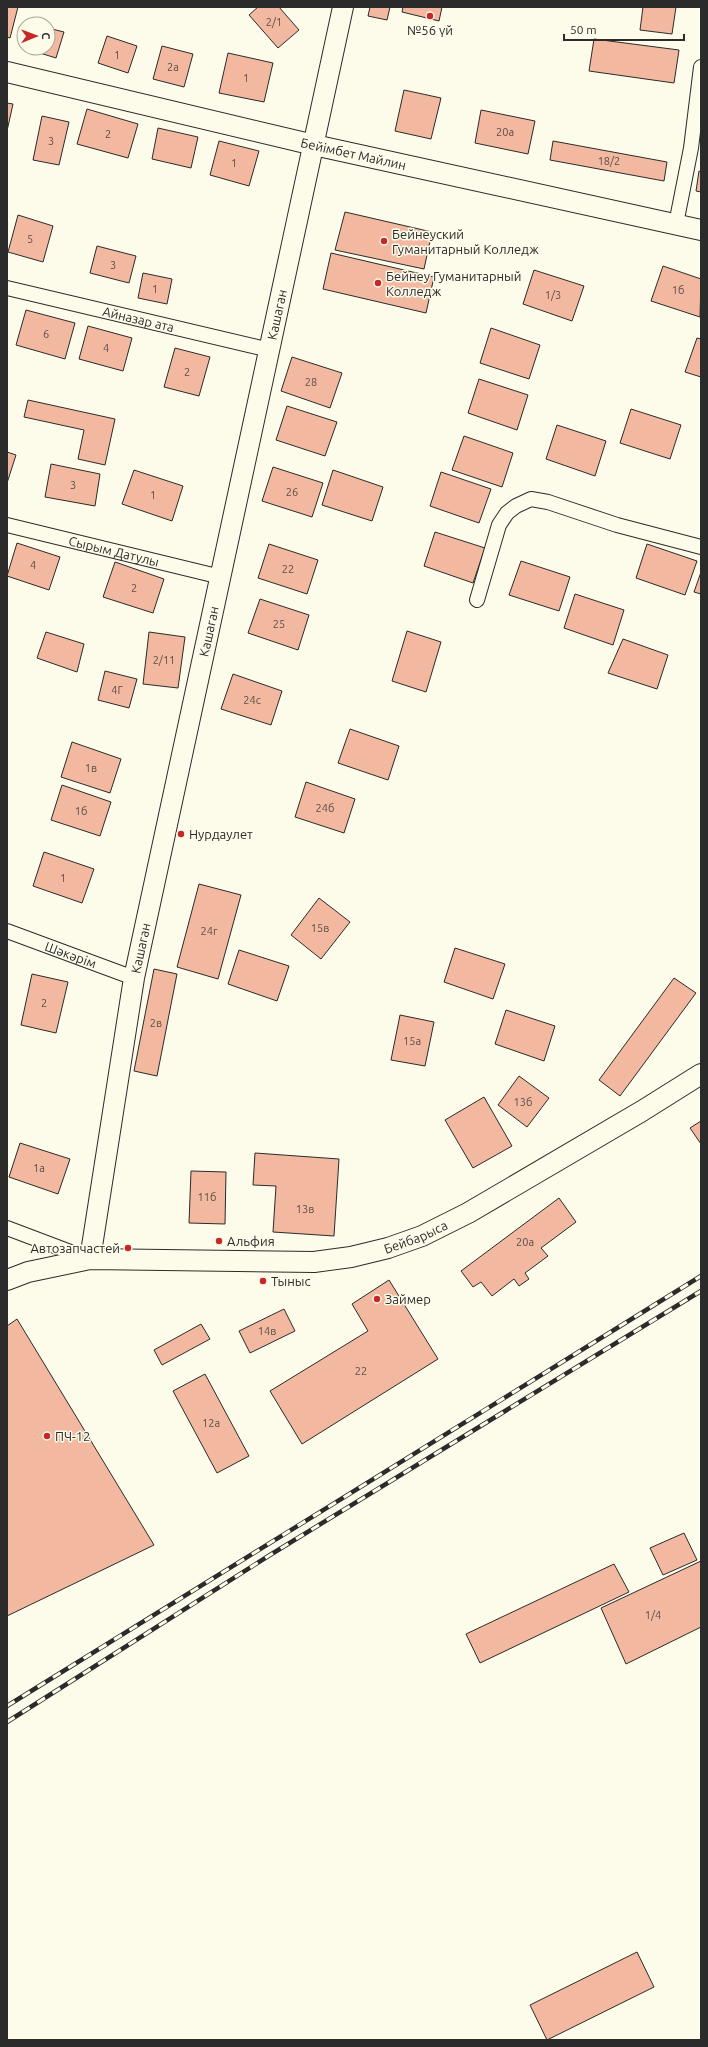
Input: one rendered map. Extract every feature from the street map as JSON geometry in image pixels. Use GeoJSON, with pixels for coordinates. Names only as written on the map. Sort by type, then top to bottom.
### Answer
{"type":"FeatureCollection","features":[{"type":"Feature","properties":{"kind":"street","name":"Кашаган"},"geometry":{"type":"LineString","coordinates":[[90,1259],[134,978],[343,7]]}},
{"type":"Feature","properties":{"kind":"street"},"geometry":{"type":"LineString","coordinates":[[676,224],[691,148],[701,67]]}},
{"type":"Feature","properties":{"kind":"street","name":"Бейімбет Майлин"},"geometry":{"type":"LineString","coordinates":[[7,72],[314,144],[701,230]]}},
{"type":"Feature","properties":{"kind":"street","name":"Айназар ата"},"geometry":{"type":"LineString","coordinates":[[7,288],[270,350]]}},
{"type":"Feature","properties":{"kind":"street"},"geometry":{"type":"LineString","coordinates":[[477,600],[499,525],[507,513],[516,506],[532,499],[548,502],[617,525],[701,547]]}},
{"type":"Feature","properties":{"kind":"street","name":"Сырым Датулы"},"geometry":{"type":"LineString","coordinates":[[7,525],[221,577]]}},
{"type":"Feature","properties":{"kind":"street","name":"Шәкәрім"},"geometry":{"type":"LineString","coordinates":[[7,931],[134,978]]}},
{"type":"Feature","properties":{"kind":"street","name":"Бейбарыса"},"geometry":{"type":"LineString","coordinates":[[7,1280],[28,1272],[90,1259],[314,1262],[351,1257],[388,1248],[422,1236],[468,1213],[642,1111],[701,1074]]}},
{"type":"Feature","properties":{"kind":"street"},"geometry":{"type":"LineString","coordinates":[[7,1228],[90,1259]]}},
{"type":"Feature","properties":{"kind":"building"},"geometry":{"type":"Polygon","coordinates":[[[7,7],[18,7],[10,38],[7,37],[7,7]]]}},
{"type":"Feature","properties":{"kind":"building"},"geometry":{"type":"Polygon","coordinates":[[[258,7],[279,7],[299,30],[278,48],[249,15],[258,7]]]}},
{"type":"Feature","properties":{"kind":"building"},"geometry":{"type":"Polygon","coordinates":[[[370,7],[390,7],[387,20],[368,16],[370,7]]]}},
{"type":"Feature","properties":{"kind":"building","name":"№56 үй"},"geometry":{"type":"Polygon","coordinates":[[[403,7],[442,7],[439,21],[402,12],[403,7]]]}},
{"type":"Feature","properties":{"kind":"building"},"geometry":{"type":"Polygon","coordinates":[[[643,7],[676,7],[672,34],[640,30],[643,7]]]}},
{"type":"Feature","properties":{"kind":"building"},"geometry":{"type":"Polygon","coordinates":[[[56,30],[64,32],[56,58],[50,56],[56,56],[56,30]]]}},
{"type":"Feature","properties":{"kind":"building"},"geometry":{"type":"Polygon","coordinates":[[[107,36],[137,46],[128,73],[98,63],[107,36]]]}},
{"type":"Feature","properties":{"kind":"building"},"geometry":{"type":"Polygon","coordinates":[[[594,39],[679,50],[674,83],[589,71],[594,39]]]}},
{"type":"Feature","properties":{"kind":"building"},"geometry":{"type":"Polygon","coordinates":[[[162,46],[193,54],[184,87],[153,79],[162,46]]]}},
{"type":"Feature","properties":{"kind":"building"},"geometry":{"type":"Polygon","coordinates":[[[228,53],[273,63],[264,102],[219,93],[228,53]]]}},
{"type":"Feature","properties":{"kind":"building"},"geometry":{"type":"Polygon","coordinates":[[[404,90],[441,98],[431,139],[395,131],[404,90]]]}},
{"type":"Feature","properties":{"kind":"building"},"geometry":{"type":"Polygon","coordinates":[[[7,103],[13,104],[7,131],[7,103]]]}},
{"type":"Feature","properties":{"kind":"building"},"geometry":{"type":"Polygon","coordinates":[[[87,109],[138,124],[128,158],[77,144],[87,109]]]}},
{"type":"Feature","properties":{"kind":"building"},"geometry":{"type":"Polygon","coordinates":[[[481,110],[535,121],[528,154],[475,143],[481,110]]]}},
{"type":"Feature","properties":{"kind":"building"},"geometry":{"type":"Polygon","coordinates":[[[42,116],[69,122],[59,165],[33,160],[42,116]]]}},
{"type":"Feature","properties":{"kind":"building"},"geometry":{"type":"Polygon","coordinates":[[[158,128],[198,137],[191,168],[152,159],[158,128]]]}},
{"type":"Feature","properties":{"kind":"building"},"geometry":{"type":"Polygon","coordinates":[[[219,141],[259,151],[249,186],[210,175],[219,141]]]}},
{"type":"Feature","properties":{"kind":"building"},"geometry":{"type":"Polygon","coordinates":[[[553,141],[667,162],[664,181],[550,160],[553,141]]]}},
{"type":"Feature","properties":{"kind":"building"},"geometry":{"type":"Polygon","coordinates":[[[699,171],[701,172],[701,192],[696,191],[699,171]]]}},
{"type":"Feature","properties":{"kind":"building","name":"Бейнеуский Гуманитарный Колледж"},"geometry":{"type":"Polygon","coordinates":[[[345,212],[432,232],[424,269],[335,250],[345,212]]]}},
{"type":"Feature","properties":{"kind":"building"},"geometry":{"type":"Polygon","coordinates":[[[18,215],[53,226],[43,262],[8,252],[18,215]]]}},
{"type":"Feature","properties":{"kind":"building"},"geometry":{"type":"Polygon","coordinates":[[[97,246],[136,256],[129,283],[90,273],[97,246]]]}},
{"type":"Feature","properties":{"kind":"building","name":"Бейнеу Гуманитарный Колледж"},"geometry":{"type":"Polygon","coordinates":[[[331,253],[434,277],[426,313],[323,289],[331,253]]]}},
{"type":"Feature","properties":{"kind":"building"},"geometry":{"type":"Polygon","coordinates":[[[663,266],[701,279],[700,317],[651,301],[663,266]]]}},
{"type":"Feature","properties":{"kind":"building"},"geometry":{"type":"Polygon","coordinates":[[[534,270],[584,286],[572,321],[523,304],[534,270]]]}},
{"type":"Feature","properties":{"kind":"building"},"geometry":{"type":"Polygon","coordinates":[[[143,273],[172,279],[167,304],[138,298],[143,273]]]}},
{"type":"Feature","properties":{"kind":"building"},"geometry":{"type":"Polygon","coordinates":[[[26,310],[75,323],[65,359],[16,345],[26,310]]]}},
{"type":"Feature","properties":{"kind":"building"},"geometry":{"type":"Polygon","coordinates":[[[88,326],[132,338],[123,371],[79,359],[88,326]]]}},
{"type":"Feature","properties":{"kind":"building"},"geometry":{"type":"Polygon","coordinates":[[[491,328],[540,345],[529,379],[480,363],[491,328]]]}},
{"type":"Feature","properties":{"kind":"building"},"geometry":{"type":"Polygon","coordinates":[[[697,338],[701,339],[701,377],[685,372],[697,338]]]}},
{"type":"Feature","properties":{"kind":"building"},"geometry":{"type":"Polygon","coordinates":[[[175,348],[210,357],[199,396],[164,387],[175,348]]]}},
{"type":"Feature","properties":{"kind":"building"},"geometry":{"type":"Polygon","coordinates":[[[292,357],[342,373],[330,408],[281,391],[292,357]]]}},
{"type":"Feature","properties":{"kind":"building"},"geometry":{"type":"Polygon","coordinates":[[[479,379],[528,395],[517,430],[468,413],[479,379]]]}},
{"type":"Feature","properties":{"kind":"building"},"geometry":{"type":"Polygon","coordinates":[[[28,400],[115,419],[105,465],[78,459],[84,430],[24,417],[28,400]]]}},
{"type":"Feature","properties":{"kind":"building"},"geometry":{"type":"Polygon","coordinates":[[[287,406],[337,422],[325,456],[276,440],[287,406]]]}},
{"type":"Feature","properties":{"kind":"building"},"geometry":{"type":"Polygon","coordinates":[[[631,409],[681,425],[670,459],[620,443],[631,409]]]}},
{"type":"Feature","properties":{"kind":"building"},"geometry":{"type":"Polygon","coordinates":[[[557,425],[606,441],[595,476],[546,459],[557,425]]]}},
{"type":"Feature","properties":{"kind":"building"},"geometry":{"type":"Polygon","coordinates":[[[464,436],[513,453],[502,487],[452,470],[464,436]]]}},
{"type":"Feature","properties":{"kind":"building"},"geometry":{"type":"Polygon","coordinates":[[[7,452],[16,455],[7,483],[7,452]]]}},
{"type":"Feature","properties":{"kind":"building"},"geometry":{"type":"Polygon","coordinates":[[[51,464],[100,474],[95,506],[45,497],[51,464]]]}},
{"type":"Feature","properties":{"kind":"building"},"geometry":{"type":"Polygon","coordinates":[[[273,467],[323,483],[312,517],[262,501],[273,467]]]}},
{"type":"Feature","properties":{"kind":"building"},"geometry":{"type":"Polygon","coordinates":[[[134,470],[183,486],[172,521],[122,504],[134,470]]]}},
{"type":"Feature","properties":{"kind":"building"},"geometry":{"type":"Polygon","coordinates":[[[333,470],[383,487],[372,521],[322,505],[333,470]]]}},
{"type":"Feature","properties":{"kind":"building"},"geometry":{"type":"Polygon","coordinates":[[[441,472],[491,489],[479,523],[430,506],[441,472]]]}},
{"type":"Feature","properties":{"kind":"building"},"geometry":{"type":"Polygon","coordinates":[[[435,532],[485,548],[473,583],[424,566],[435,532]]]}},
{"type":"Feature","properties":{"kind":"building"},"geometry":{"type":"Polygon","coordinates":[[[17,543],[60,557],[49,590],[7,576],[17,543]]]}},
{"type":"Feature","properties":{"kind":"building"},"geometry":{"type":"Polygon","coordinates":[[[269,544],[318,560],[307,594],[258,578],[269,544]]]}},
{"type":"Feature","properties":{"kind":"building"},"geometry":{"type":"Polygon","coordinates":[[[647,544],[697,561],[685,595],[636,578],[647,544]]]}},
{"type":"Feature","properties":{"kind":"building"},"geometry":{"type":"Polygon","coordinates":[[[521,561],[570,577],[559,611],[509,595],[521,561]]]}},
{"type":"Feature","properties":{"kind":"building"},"geometry":{"type":"Polygon","coordinates":[[[115,562],[164,579],[153,613],[103,597],[115,562]]]}},
{"type":"Feature","properties":{"kind":"building"},"geometry":{"type":"Polygon","coordinates":[[[701,572],[701,594],[694,592],[701,572]]]}},
{"type":"Feature","properties":{"kind":"building"},"geometry":{"type":"Polygon","coordinates":[[[575,594],[624,610],[613,645],[564,628],[575,594]]]}},
{"type":"Feature","properties":{"kind":"building"},"geometry":{"type":"Polygon","coordinates":[[[260,599],[309,615],[298,650],[248,633],[260,599]]]}},
{"type":"Feature","properties":{"kind":"building"},"geometry":{"type":"Polygon","coordinates":[[[407,631],[441,642],[426,692],[392,681],[407,631]]]}},
{"type":"Feature","properties":{"kind":"building"},"geometry":{"type":"Polygon","coordinates":[[[46,632],[84,644],[77,672],[37,658],[46,632]]]}},
{"type":"Feature","properties":{"kind":"building"},"geometry":{"type":"Polygon","coordinates":[[[149,632],[185,637],[178,688],[143,684],[149,632]]]}},
{"type":"Feature","properties":{"kind":"building"},"geometry":{"type":"Polygon","coordinates":[[[623,639],[668,655],[657,689],[608,673],[623,639]]]}},
{"type":"Feature","properties":{"kind":"building"},"geometry":{"type":"Polygon","coordinates":[[[105,671],[137,679],[129,708],[98,700],[105,671]]]}},
{"type":"Feature","properties":{"kind":"building"},"geometry":{"type":"Polygon","coordinates":[[[233,674],[282,691],[271,725],[221,709],[233,674]]]}},
{"type":"Feature","properties":{"kind":"building"},"geometry":{"type":"Polygon","coordinates":[[[350,729],[399,746],[388,780],[338,763],[350,729]]]}},
{"type":"Feature","properties":{"kind":"building"},"geometry":{"type":"Polygon","coordinates":[[[72,742],[121,759],[110,793],[61,777],[72,742]]]}},
{"type":"Feature","properties":{"kind":"building"},"geometry":{"type":"Polygon","coordinates":[[[306,782],[355,799],[344,833],[295,817],[306,782]]]}},
{"type":"Feature","properties":{"kind":"building"},"geometry":{"type":"Polygon","coordinates":[[[62,785],[111,802],[100,836],[51,820],[62,785]]]}},
{"type":"Feature","properties":{"kind":"building"},"geometry":{"type":"Polygon","coordinates":[[[44,852],[94,869],[82,903],[33,886],[44,852]]]}},
{"type":"Feature","properties":{"kind":"building"},"geometry":{"type":"Polygon","coordinates":[[[199,884],[241,895],[218,979],[177,967],[199,884]]]}},
{"type":"Feature","properties":{"kind":"building"},"geometry":{"type":"Polygon","coordinates":[[[319,898],[350,922],[321,959],[291,935],[319,898]]]}},
{"type":"Feature","properties":{"kind":"building"},"geometry":{"type":"Polygon","coordinates":[[[455,948],[505,964],[493,999],[444,982],[455,948]]]}},
{"type":"Feature","properties":{"kind":"building"},"geometry":{"type":"Polygon","coordinates":[[[239,950],[289,966],[277,1001],[228,984],[239,950]]]}},
{"type":"Feature","properties":{"kind":"building"},"geometry":{"type":"Polygon","coordinates":[[[154,969],[177,974],[157,1076],[134,1071],[154,969]]]}},
{"type":"Feature","properties":{"kind":"building"},"geometry":{"type":"Polygon","coordinates":[[[32,974],[68,982],[56,1033],[21,1025],[32,974]]]}},
{"type":"Feature","properties":{"kind":"building"},"geometry":{"type":"Polygon","coordinates":[[[674,978],[696,993],[620,1096],[599,1080],[674,978]]]}},
{"type":"Feature","properties":{"kind":"building"},"geometry":{"type":"Polygon","coordinates":[[[506,1010],[555,1026],[544,1061],[495,1044],[506,1010]]]}},
{"type":"Feature","properties":{"kind":"building"},"geometry":{"type":"Polygon","coordinates":[[[400,1015],[434,1022],[425,1066],[391,1060],[400,1015]]]}},
{"type":"Feature","properties":{"kind":"building"},"geometry":{"type":"Polygon","coordinates":[[[519,1076],[549,1098],[527,1127],[498,1105],[519,1076]]]}},
{"type":"Feature","properties":{"kind":"building"},"geometry":{"type":"Polygon","coordinates":[[[484,1097],[512,1146],[473,1168],[445,1120],[484,1097]]]}},
{"type":"Feature","properties":{"kind":"building"},"geometry":{"type":"Polygon","coordinates":[[[701,1121],[701,1144],[690,1128],[701,1121]]]}},
{"type":"Feature","properties":{"kind":"building"},"geometry":{"type":"Polygon","coordinates":[[[20,1143],[70,1159],[58,1194],[9,1177],[20,1143]]]}},
{"type":"Feature","properties":{"kind":"building"},"geometry":{"type":"Polygon","coordinates":[[[255,1153],[339,1159],[334,1236],[273,1232],[276,1186],[253,1185],[255,1153]]]}},
{"type":"Feature","properties":{"kind":"building"},"geometry":{"type":"Polygon","coordinates":[[[191,1171],[226,1172],[225,1224],[189,1223],[191,1171]]]}},
{"type":"Feature","properties":{"kind":"building"},"geometry":{"type":"Polygon","coordinates":[[[559,1198],[576,1222],[541,1248],[548,1256],[525,1273],[529,1279],[519,1286],[514,1279],[492,1296],[481,1282],[473,1287],[461,1271],[559,1198]]]}},
{"type":"Feature","properties":{"kind":"building"},"geometry":{"type":"Polygon","coordinates":[[[389,1280],[438,1359],[302,1444],[270,1391],[368,1331],[352,1304],[389,1280]]]}},
{"type":"Feature","properties":{"kind":"building"},"geometry":{"type":"Polygon","coordinates":[[[284,1309],[295,1331],[250,1353],[239,1331],[284,1309]]]}},
{"type":"Feature","properties":{"kind":"building","name":"ПЧ-12"},"geometry":{"type":"Polygon","coordinates":[[[17,1319],[154,1545],[7,1616],[7,1326],[17,1319]]]}},
{"type":"Feature","properties":{"kind":"building"},"geometry":{"type":"Polygon","coordinates":[[[201,1324],[210,1339],[162,1365],[154,1350],[201,1324]]]}},
{"type":"Feature","properties":{"kind":"building"},"geometry":{"type":"Polygon","coordinates":[[[205,1374],[249,1456],[217,1473],[173,1391],[205,1374]]]}},
{"type":"Feature","properties":{"kind":"building"},"geometry":{"type":"Polygon","coordinates":[[[684,1533],[697,1560],[663,1575],[650,1548],[684,1533]]]}},
{"type":"Feature","properties":{"kind":"building"},"geometry":{"type":"Polygon","coordinates":[[[701,1561],[701,1627],[626,1664],[601,1608],[701,1561]]]}},
{"type":"Feature","properties":{"kind":"building"},"geometry":{"type":"Polygon","coordinates":[[[614,1564],[629,1592],[480,1663],[466,1634],[614,1564]]]}},
{"type":"Feature","properties":{"kind":"building"},"geometry":{"type":"Polygon","coordinates":[[[637,1952],[654,1987],[547,2040],[530,2005],[637,1952]]]}},
{"type":"Feature","properties":{"kind":"railway"},"geometry":{"type":"LineString","coordinates":[[7,1706],[701,1276]]}},
{"type":"Feature","properties":{"kind":"railway"},"geometry":{"type":"LineString","coordinates":[[7,1722],[270,1555],[701,1291]]}},
{"type":"Feature","properties":{"kind":"place","name":"№56 үй"},"geometry":{"type":"Point","coordinates":[430,16]}},
{"type":"Feature","properties":{"kind":"place","name":"Бейнеуский Гуманитарный Колледж"},"geometry":{"type":"Point","coordinates":[384,241]}},
{"type":"Feature","properties":{"kind":"place","name":"Бейнеу Гуманитарный Колледж"},"geometry":{"type":"Point","coordinates":[378,283]}},
{"type":"Feature","properties":{"kind":"place","name":"Нурдаулет"},"geometry":{"type":"Point","coordinates":[181,834]}},
{"type":"Feature","properties":{"kind":"place","name":"Альфия"},"geometry":{"type":"Point","coordinates":[219,1241]}},
{"type":"Feature","properties":{"kind":"place","name":"Автозапчастей"},"geometry":{"type":"Point","coordinates":[128,1248]}},
{"type":"Feature","properties":{"kind":"place","name":"Тыныс"},"geometry":{"type":"Point","coordinates":[263,1281]}},
{"type":"Feature","properties":{"kind":"place","name":"Займер"},"geometry":{"type":"Point","coordinates":[377,1299]}},
{"type":"Feature","properties":{"kind":"place","name":"ПЧ-12"},"geometry":{"type":"Point","coordinates":[47,1436]}}]}
